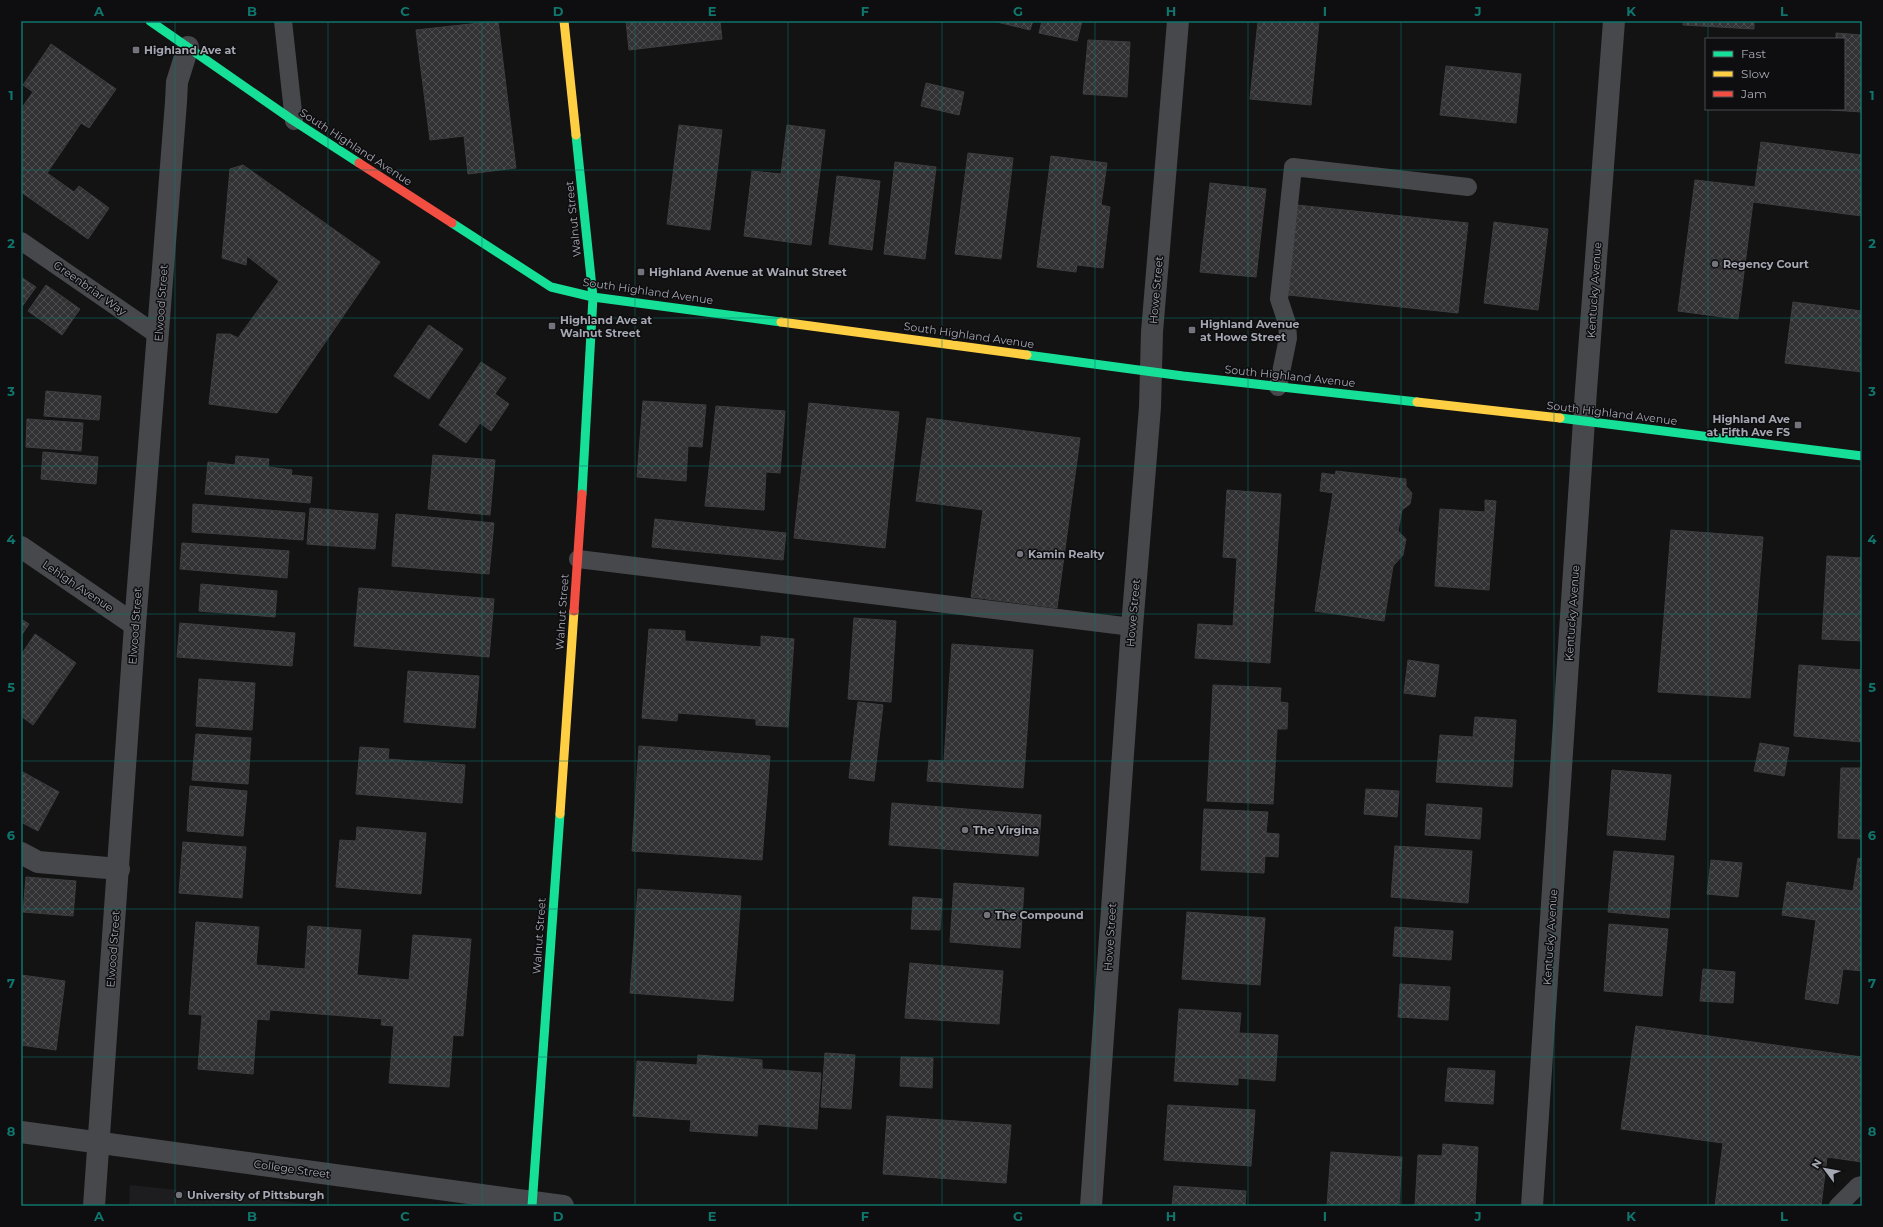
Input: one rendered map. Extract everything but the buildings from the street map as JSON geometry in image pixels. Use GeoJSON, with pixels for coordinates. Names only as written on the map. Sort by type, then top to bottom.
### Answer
{"type":"FeatureCollection","features":[{"type":"Feature","properties":{"kind":"main road","name":"South Highland Avenue"},"geometry":{"type":"LineString","coordinates":[[150,21],[294,121],[551,287],[593,297],[1151,372],[1585,421],[1862,456]]}},
{"type":"Feature","properties":{"kind":"main road","name":"Walnut Street"},"geometry":{"type":"LineString","coordinates":[[532,1204],[578,559],[593,297],[564,21]]}},
{"type":"Feature","properties":{"kind":"street","name":"Howe Street"},"geometry":{"type":"LineString","coordinates":[[1091,1206],[1132,627],[1150,407],[1152,332],[1178,21]]}},
{"type":"Feature","properties":{"kind":"street","name":"Kentucky Avenue"},"geometry":{"type":"LineString","coordinates":[[1532,1206],[1585,421],[1614,21]]}},
{"type":"Feature","properties":{"kind":"street","name":"Elwood Street"},"geometry":{"type":"LineString","coordinates":[[94,1206],[119,869],[135,625],[159,336],[177,82],[188,47]]}},
{"type":"Feature","properties":{"kind":"street","name":"Lehigh Avenue"},"geometry":{"type":"LineString","coordinates":[[21,547],[135,625]]}},
{"type":"Feature","properties":{"kind":"street"},"geometry":{"type":"LineString","coordinates":[[21,853],[38,862],[119,869]]}},
{"type":"Feature","properties":{"kind":"street","name":"College Street"},"geometry":{"type":"LineString","coordinates":[[21,1132],[532,1204],[563,1206]]}},
{"type":"Feature","properties":{"kind":"lane"},"geometry":{"type":"LineString","coordinates":[[283,21],[294,121]]}},
{"type":"Feature","properties":{"kind":"lane"},"geometry":{"type":"LineString","coordinates":[[1278,387],[1288,338],[1287,323],[1280,299],[1293,167],[1468,187]]}},
{"type":"Feature","properties":{"kind":"lane","name":"Greenbriar Way"},"geometry":{"type":"LineString","coordinates":[[21,241],[159,336]]}},
{"type":"Feature","properties":{"kind":"lane"},"geometry":{"type":"LineString","coordinates":[[578,559],[1132,627]]}},
{"type":"Feature","properties":{"kind":"lane"},"geometry":{"type":"LineString","coordinates":[[1838,1206],[1858,1186],[1862,1186]]}},
{"type":"Feature","properties":{"kind":"shaded area","name":"University of Pittsburgh"},"geometry":{"type":"Polygon","coordinates":[[[130,1185],[328,1206],[129,1206],[130,1185]]]}},
{"type":"Feature","properties":{"kind":"traffic: fast"},"geometry":{"type":"LineString","coordinates":[[150,21],[294,121],[359,163]]}},
{"type":"Feature","properties":{"kind":"traffic: fast"},"geometry":{"type":"LineString","coordinates":[[576,135],[593,297],[582,494]]}},
{"type":"Feature","properties":{"kind":"traffic: fast"},"geometry":{"type":"LineString","coordinates":[[452,223],[551,287],[593,297],[781,322]]}},
{"type":"Feature","properties":{"kind":"traffic: fast"},"geometry":{"type":"LineString","coordinates":[[1027,355],[1183,376],[1417,402]]}},
{"type":"Feature","properties":{"kind":"traffic: fast"},"geometry":{"type":"LineString","coordinates":[[1560,418],[1862,456]]}},
{"type":"Feature","properties":{"kind":"traffic: fast"},"geometry":{"type":"LineString","coordinates":[[532,1206],[560,814]]}},
{"type":"Feature","properties":{"kind":"traffic: slow"},"geometry":{"type":"LineString","coordinates":[[564,21],[576,135]]}},
{"type":"Feature","properties":{"kind":"traffic: slow"},"geometry":{"type":"LineString","coordinates":[[781,322],[1027,355]]}},
{"type":"Feature","properties":{"kind":"traffic: slow"},"geometry":{"type":"LineString","coordinates":[[1417,402],[1560,418]]}},
{"type":"Feature","properties":{"kind":"traffic: slow"},"geometry":{"type":"LineString","coordinates":[[560,814],[574,611]]}},
{"type":"Feature","properties":{"kind":"traffic: jam"},"geometry":{"type":"LineString","coordinates":[[359,163],[452,223]]}},
{"type":"Feature","properties":{"kind":"traffic: jam"},"geometry":{"type":"LineString","coordinates":[[574,611],[582,494]]}},
{"type":"Feature","properties":{"kind":"place","name":"Highland Ave at"},"geometry":{"type":"Point","coordinates":[136,50]}},
{"type":"Feature","properties":{"kind":"place","name":"Regency Court"},"geometry":{"type":"Point","coordinates":[1715,264]}},
{"type":"Feature","properties":{"kind":"place","name":"Highland Avenue at Walnut Street"},"geometry":{"type":"Point","coordinates":[641,272]}},
{"type":"Feature","properties":{"kind":"place","name":"Highland Ave at Walnut Street"},"geometry":{"type":"Point","coordinates":[552,326]}},
{"type":"Feature","properties":{"kind":"place","name":"Highland Avenue at Howe Street"},"geometry":{"type":"Point","coordinates":[1192,330]}},
{"type":"Feature","properties":{"kind":"place","name":"Highland Ave at Fifth Ave FS"},"geometry":{"type":"Point","coordinates":[1798,425]}},
{"type":"Feature","properties":{"kind":"place","name":"Kamin Realty"},"geometry":{"type":"Point","coordinates":[1020,554]}},
{"type":"Feature","properties":{"kind":"place","name":"The Virgina"},"geometry":{"type":"Point","coordinates":[965,830]}},
{"type":"Feature","properties":{"kind":"place","name":"The Compound"},"geometry":{"type":"Point","coordinates":[987,915]}},
{"type":"Feature","properties":{"kind":"place","name":"University of Pittsburgh"},"geometry":{"type":"Point","coordinates":[179,1195]}}]}
